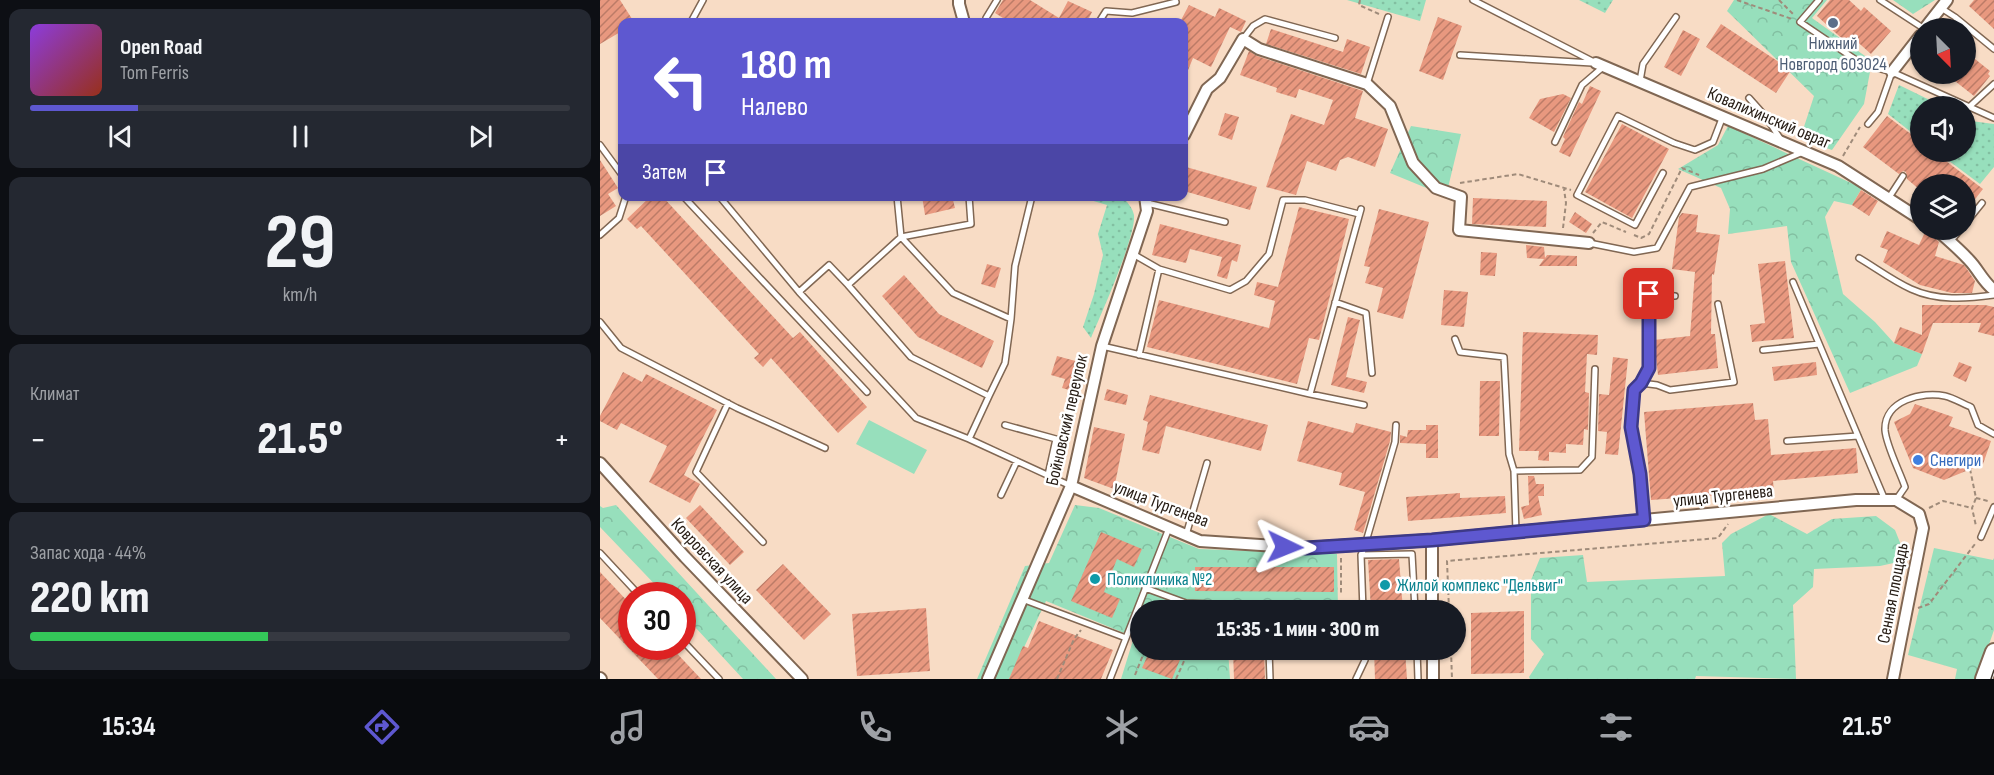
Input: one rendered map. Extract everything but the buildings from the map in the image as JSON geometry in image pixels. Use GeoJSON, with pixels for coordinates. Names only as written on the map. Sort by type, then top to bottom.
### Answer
{"type":"FeatureCollection","features":[{"type":"Feature","properties":{"kind":"main road"},"geometry":{"type":"LineString","coordinates":[[1984,679],[1994,652]]}},
{"type":"Feature","properties":{"kind":"street"},"geometry":{"type":"LineString","coordinates":[[959,0],[963,18]]}},
{"type":"Feature","properties":{"kind":"street"},"geometry":{"type":"LineString","coordinates":[[1932,18],[1944,4]]}},
{"type":"Feature","properties":{"kind":"street"},"geometry":{"type":"LineString","coordinates":[[1188,127],[1207,88],[1220,78],[1243,39],[1259,49],[1367,84],[1390,106],[1413,163],[1436,188],[1461,197],[1459,230],[1589,243]]}},
{"type":"Feature","properties":{"kind":"street"},"geometry":{"type":"LineString","coordinates":[[1892,72],[1910,49]]}},
{"type":"Feature","properties":{"kind":"street","name":"Ковалихинский овраг"},"geometry":{"type":"LineString","coordinates":[[1600,65],[1838,166],[1910,213]]}},
{"type":"Feature","properties":{"kind":"street","name":"Бойновский переулок"},"geometry":{"type":"LineString","coordinates":[[988,679],[1071,486],[1102,346],[1147,211],[1146,201]]}},
{"type":"Feature","properties":{"kind":"street"},"geometry":{"type":"LineString","coordinates":[[1950,242],[1980,272],[1987,284],[1994,290]]}},
{"type":"Feature","properties":{"kind":"street","name":"Ковровская улица"},"geometry":{"type":"LineString","coordinates":[[600,463],[802,679]]}},
{"type":"Feature","properties":{"kind":"street","name":"улица Тургенева"},"geometry":{"type":"LineString","coordinates":[[1071,486],[1200,541],[1306,548],[1340,546],[1363,550],[1432,540],[1856,500],[1891,500],[1919,513]]}},
{"type":"Feature","properties":{"kind":"street","name":"Сенная площадь"},"geometry":{"type":"LineString","coordinates":[[1893,679],[1923,528],[1919,513]]}},
{"type":"Feature","properties":{"kind":"street"},"geometry":{"type":"LineString","coordinates":[[1432,540],[1432,600]]}},
{"type":"Feature","properties":{"kind":"street"},"geometry":{"type":"LineString","coordinates":[[1433,660],[1433,679]]}},
{"type":"Feature","properties":{"kind":"lane"},"geometry":{"type":"LineString","coordinates":[[693,18],[703,0]]}},
{"type":"Feature","properties":{"kind":"lane"},"geometry":{"type":"LineString","coordinates":[[986,18],[997,0]]}},
{"type":"Feature","properties":{"kind":"lane"},"geometry":{"type":"LineString","coordinates":[[1473,0],[1600,65]]}},
{"type":"Feature","properties":{"kind":"lane"},"geometry":{"type":"LineString","coordinates":[[1819,0],[1800,22],[1862,64],[1892,72],[1943,96]]}},
{"type":"Feature","properties":{"kind":"lane"},"geometry":{"type":"LineString","coordinates":[[1880,0],[1910,19]]}},
{"type":"Feature","properties":{"kind":"lane"},"geometry":{"type":"LineString","coordinates":[[1102,18],[1106,11],[1132,13],[1176,2]]}},
{"type":"Feature","properties":{"kind":"lane"},"geometry":{"type":"LineString","coordinates":[[1944,4],[1994,49]]}},
{"type":"Feature","properties":{"kind":"lane"},"geometry":{"type":"LineString","coordinates":[[1367,84],[1388,17]]}},
{"type":"Feature","properties":{"kind":"lane"},"geometry":{"type":"LineString","coordinates":[[1640,81],[1643,64],[1676,17]]}},
{"type":"Feature","properties":{"kind":"lane"},"geometry":{"type":"LineString","coordinates":[[1243,39],[1253,26],[1265,19],[1335,38]]}},
{"type":"Feature","properties":{"kind":"lane"},"geometry":{"type":"LineString","coordinates":[[1460,55],[1600,65]]}},
{"type":"Feature","properties":{"kind":"lane"},"geometry":{"type":"LineString","coordinates":[[1555,142],[1582,85],[1600,65]]}},
{"type":"Feature","properties":{"kind":"lane"},"geometry":{"type":"LineString","coordinates":[[1867,121],[1878,112],[1892,72]]}},
{"type":"Feature","properties":{"kind":"lane"},"geometry":{"type":"LineString","coordinates":[[1976,101],[1994,84]]}},
{"type":"Feature","properties":{"kind":"lane"},"geometry":{"type":"LineString","coordinates":[[1749,98],[1766,117],[1781,142]]}},
{"type":"Feature","properties":{"kind":"lane"},"geometry":{"type":"LineString","coordinates":[[1976,111],[1994,118]]}},
{"type":"Feature","properties":{"kind":"lane"},"geometry":{"type":"LineString","coordinates":[[1663,173],[1635,225],[1577,195],[1618,116],[1674,143],[1695,150],[1713,142],[1723,116]]}},
{"type":"Feature","properties":{"kind":"lane"},"geometry":{"type":"LineString","coordinates":[[600,145],[618,170]]}},
{"type":"Feature","properties":{"kind":"lane"},"geometry":{"type":"LineString","coordinates":[[1589,243],[1634,252],[1657,248],[1690,187],[1763,169],[1804,152]]}},
{"type":"Feature","properties":{"kind":"lane"},"geometry":{"type":"LineString","coordinates":[[1888,199],[1903,176]]}},
{"type":"Feature","properties":{"kind":"lane"},"geometry":{"type":"LineString","coordinates":[[1132,254],[1159,269],[1230,290],[1246,281],[1269,254],[1283,200],[1305,200],[1360,212],[1310,394]]}},
{"type":"Feature","properties":{"kind":"lane"},"geometry":{"type":"LineString","coordinates":[[601,235],[619,218],[624,201]]}},
{"type":"Feature","properties":{"kind":"lane"},"geometry":{"type":"LineString","coordinates":[[688,201],[867,392]]}},
{"type":"Feature","properties":{"kind":"lane"},"geometry":{"type":"LineString","coordinates":[[723,201],[799,292],[916,418],[969,439],[1071,486]]}},
{"type":"Feature","properties":{"kind":"lane"},"geometry":{"type":"LineString","coordinates":[[897,201],[901,237],[953,293],[1011,319]]}},
{"type":"Feature","properties":{"kind":"lane"},"geometry":{"type":"LineString","coordinates":[[848,285],[901,237],[971,224],[969,201]]}},
{"type":"Feature","properties":{"kind":"lane"},"geometry":{"type":"LineString","coordinates":[[969,439],[1005,363],[1015,266],[1031,201]]}},
{"type":"Feature","properties":{"kind":"lane"},"geometry":{"type":"LineString","coordinates":[[1156,201],[1225,222]]}},
{"type":"Feature","properties":{"kind":"lane"},"geometry":{"type":"LineString","coordinates":[[1976,210],[1982,203]]}},
{"type":"Feature","properties":{"kind":"lane"},"geometry":{"type":"LineString","coordinates":[[1859,258],[1910,289],[1937,297],[1972,298],[1994,295]]}},
{"type":"Feature","properties":{"kind":"lane"},"geometry":{"type":"LineString","coordinates":[[799,292],[829,265],[911,357],[989,396]]}},
{"type":"Feature","properties":{"kind":"lane"},"geometry":{"type":"LineString","coordinates":[[1139,355],[1159,269]]}},
{"type":"Feature","properties":{"kind":"lane"},"geometry":{"type":"LineString","coordinates":[[1793,282],[1858,436],[1891,500],[1905,487],[1885,429],[1888,414],[1902,401],[1924,393],[1947,396],[1971,407],[1978,425],[1994,434]]}},
{"type":"Feature","properties":{"kind":"lane"},"geometry":{"type":"LineString","coordinates":[[1644,520],[1640,474],[1631,427],[1634,390],[1641,383],[1649,368],[1649,294],[1675,296]]}},
{"type":"Feature","properties":{"kind":"lane"},"geometry":{"type":"LineString","coordinates":[[1335,302],[1366,313],[1372,373]]}},
{"type":"Feature","properties":{"kind":"lane"},"geometry":{"type":"LineString","coordinates":[[1641,383],[1657,385],[1670,390],[1734,382],[1718,304]]}},
{"type":"Feature","properties":{"kind":"lane"},"geometry":{"type":"LineString","coordinates":[[600,322],[621,348],[728,403],[825,448]]}},
{"type":"Feature","properties":{"kind":"lane"},"geometry":{"type":"LineString","coordinates":[[1455,339],[1460,352],[1504,357],[1509,454],[1514,471],[1516,532]]}},
{"type":"Feature","properties":{"kind":"lane"},"geometry":{"type":"LineString","coordinates":[[1763,350],[1819,344]]}},
{"type":"Feature","properties":{"kind":"lane"},"geometry":{"type":"LineString","coordinates":[[1102,346],[1365,405]]}},
{"type":"Feature","properties":{"kind":"lane"},"geometry":{"type":"LineString","coordinates":[[1514,471],[1580,470],[1592,457],[1595,369]]}},
{"type":"Feature","properties":{"kind":"lane"},"geometry":{"type":"LineString","coordinates":[[728,403],[696,472],[763,542]]}},
{"type":"Feature","properties":{"kind":"lane"},"geometry":{"type":"LineString","coordinates":[[1005,425],[1056,439],[1048,476]]}},
{"type":"Feature","properties":{"kind":"lane"},"geometry":{"type":"LineString","coordinates":[[1363,600],[1363,550],[1395,442],[1396,425]]}},
{"type":"Feature","properties":{"kind":"lane"},"geometry":{"type":"LineString","coordinates":[[1787,441],[1858,436]]}},
{"type":"Feature","properties":{"kind":"lane"},"geometry":{"type":"LineString","coordinates":[[1001,495],[1017,461]]}},
{"type":"Feature","properties":{"kind":"lane"},"geometry":{"type":"LineString","coordinates":[[1186,535],[1208,463]]}},
{"type":"Feature","properties":{"kind":"lane"},"geometry":{"type":"LineString","coordinates":[[1981,537],[1994,505]]}},
{"type":"Feature","properties":{"kind":"lane"},"geometry":{"type":"LineString","coordinates":[[1110,679],[1169,528]]}},
{"type":"Feature","properties":{"kind":"lane"},"geometry":{"type":"LineString","coordinates":[[1363,550],[1413,554],[1415,600]]}},
{"type":"Feature","properties":{"kind":"lane"},"geometry":{"type":"LineString","coordinates":[[600,553],[627,582]]}},
{"type":"Feature","properties":{"kind":"lane"},"geometry":{"type":"LineString","coordinates":[[1145,588],[1178,600]]}},
{"type":"Feature","properties":{"kind":"lane"},"geometry":{"type":"LineString","coordinates":[[1022,599],[1125,638]]}},
{"type":"Feature","properties":{"kind":"lane"},"geometry":{"type":"LineString","coordinates":[[696,655],[719,679]]}},
{"type":"Feature","properties":{"kind":"lane"},"geometry":{"type":"LineString","coordinates":[[1269,660],[1270,679]]}},
{"type":"Feature","properties":{"kind":"lane"},"geometry":{"type":"LineString","coordinates":[[1356,679],[1365,660]]}},
{"type":"Feature","properties":{"kind":"lane"},"geometry":{"type":"LineString","coordinates":[[1417,660],[1418,679]]}},
{"type":"Feature","properties":{"kind":"path"},"geometry":{"type":"LineString","coordinates":[[1360,0],[1359,5],[1388,17]]}},
{"type":"Feature","properties":{"kind":"path"},"geometry":{"type":"LineString","coordinates":[[1737,0],[1800,22]]}},
{"type":"Feature","properties":{"kind":"path"},"geometry":{"type":"LineString","coordinates":[[1779,0],[1800,22]]}},
{"type":"Feature","properties":{"kind":"path"},"geometry":{"type":"LineString","coordinates":[[1838,166],[1867,121]]}},
{"type":"Feature","properties":{"kind":"path"},"geometry":{"type":"LineString","coordinates":[[1436,188],[1518,174],[1564,189],[1566,203],[1562,240]]}},
{"type":"Feature","properties":{"kind":"path"},"geometry":{"type":"LineString","coordinates":[[1970,469],[1976,498],[1972,508],[1976,527],[1984,530]]}},
{"type":"Feature","properties":{"kind":"path"},"geometry":{"type":"LineString","coordinates":[[1976,498],[1994,505]]}},
{"type":"Feature","properties":{"kind":"path"},"geometry":{"type":"LineString","coordinates":[[1919,513],[1943,501],[1972,508]]}},
{"type":"Feature","properties":{"kind":"path"},"geometry":{"type":"LineString","coordinates":[[1449,600],[1447,561],[1718,538],[1738,511]]}},
{"type":"Feature","properties":{"kind":"path"},"geometry":{"type":"LineString","coordinates":[[1906,613],[1929,604],[1981,537]]}},
{"type":"Feature","properties":{"kind":"path"},"geometry":{"type":"LineString","coordinates":[[1340,546],[1341,600]]}},
{"type":"Feature","properties":{"kind":"path"},"geometry":{"type":"LineString","coordinates":[[1057,679],[1074,639],[1086,623]]}},
{"type":"Feature","properties":{"kind":"path"},"geometry":{"type":"LineString","coordinates":[[1135,675],[1141,660]]}},
{"type":"Feature","properties":{"kind":"path"},"geometry":{"type":"LineString","coordinates":[[1176,679],[1185,660]]}},
{"type":"Feature","properties":{"kind":"path"},"geometry":{"type":"LineString","coordinates":[[1451,660],[1452,679]]}},
{"type":"Feature","properties":{"kind":"green space"},"geometry":{"type":"Polygon","coordinates":[[[1347,0],[1426,0],[1420,21],[1347,0]]]}},
{"type":"Feature","properties":{"kind":"green space"},"geometry":{"type":"Polygon","coordinates":[[[1579,0],[1613,0],[1605,13],[1579,0]]]}},
{"type":"Feature","properties":{"kind":"green space"},"geometry":{"type":"Polygon","coordinates":[[[1734,0],[1827,0],[1812,18],[1872,61],[1864,104],[1832,150],[1800,139],[1814,96],[1727,11],[1734,0]]]}},
{"type":"Feature","properties":{"kind":"green space"},"geometry":{"type":"Polygon","coordinates":[[[1893,0],[1935,0],[1913,14],[1893,0]]]}},
{"type":"Feature","properties":{"kind":"green space"},"geometry":{"type":"Polygon","coordinates":[[[1899,85],[1922,96],[1910,96],[1910,131],[1888,114],[1899,85]]]}},
{"type":"Feature","properties":{"kind":"green space"},"geometry":{"type":"Polygon","coordinates":[[[1976,122],[1994,124],[1994,167],[1980,184],[1976,181],[1976,174],[1967,174],[1950,162],[1976,162],[1976,122]]]}},
{"type":"Feature","properties":{"kind":"green space"},"geometry":{"type":"Polygon","coordinates":[[[1411,126],[1461,134],[1446,196],[1390,173],[1411,126]]]}},
{"type":"Feature","properties":{"kind":"green space"},"geometry":{"type":"Polygon","coordinates":[[[1728,126],[1862,188],[1852,205],[1834,201],[1825,217],[1843,294],[1875,322],[1894,343],[1922,354],[1917,366],[1850,393],[1791,262],[1787,226],[1728,234],[1730,209],[1721,188],[1678,169],[1718,145],[1728,126]]]}},
{"type":"Feature","properties":{"kind":"green space"},"geometry":{"type":"Polygon","coordinates":[[[1094,201],[1126,201],[1134,215],[1133,226],[1124,257],[1091,338],[1083,327],[1103,255],[1098,234],[1107,205],[1094,201]]]}},
{"type":"Feature","properties":{"kind":"green space"},"geometry":{"type":"Polygon","coordinates":[[[869,420],[927,450],[914,474],[856,444],[869,420]]]}},
{"type":"Feature","properties":{"kind":"green space"},"geometry":{"type":"Polygon","coordinates":[[[616,505],[687,582],[653,582],[600,527],[600,506],[603,508],[616,505]]]}},
{"type":"Feature","properties":{"kind":"green space"},"geometry":{"type":"Polygon","coordinates":[[[1075,505],[1099,508],[1199,549],[1337,554],[1338,600],[1130,600],[1130,635],[1046,601],[1009,679],[977,679],[1025,566],[1049,563],[1075,505]]]}},
{"type":"Feature","properties":{"kind":"green space"},"geometry":{"type":"Polygon","coordinates":[[[1769,514],[1807,534],[1832,519],[1876,516],[1895,530],[1907,560],[1880,566],[1814,569],[1813,587],[1793,605],[1796,679],[1696,676],[1695,679],[1530,679],[1529,677],[1544,654],[1531,639],[1531,580],[1540,558],[1583,555],[1587,582],[1725,576],[1722,543],[1731,534],[1769,514]]]}},
{"type":"Feature","properties":{"kind":"green space"},"geometry":{"type":"Polygon","coordinates":[[[1934,548],[1993,560],[1994,558],[1994,630],[1977,679],[1955,679],[1957,669],[1908,655],[1934,548]]]}},
{"type":"Feature","properties":{"kind":"green space"},"geometry":{"type":"Polygon","coordinates":[[[696,592],[776,679],[743,679],[696,628],[696,592]]]}},
{"type":"Feature","properties":{"kind":"green space"},"geometry":{"type":"Polygon","coordinates":[[[1130,650],[1130,660],[1229,660],[1230,679],[1121,679],[1130,650]]]}},
{"type":"Feature","properties":{"kind":"tram line"},"geometry":{"type":"LineString","coordinates":[[1991,679],[1994,670]]}},
{"type":"Feature","properties":{"kind":"place","name":"Нижний Новгород 603024"},"geometry":{"type":"Point","coordinates":[1833,23]}},
{"type":"Feature","properties":{"kind":"place","name":"Снегири"},"geometry":{"type":"Point","coordinates":[1918,460]}},
{"type":"Feature","properties":{"kind":"place","name":"Поликлиника №2"},"geometry":{"type":"Point","coordinates":[1095,579]}},
{"type":"Feature","properties":{"kind":"place","name":"Жилой комплекс \"Дельвиг\""},"geometry":{"type":"Point","coordinates":[1385,585]}},
{"type":"Feature","properties":{"kind":"route"},"geometry":{"type":"LineString","coordinates":[[1285,547],[1306,548],[1432,540],[1644,520],[1640,474],[1631,427],[1634,390],[1641,383],[1649,368],[1649,294]]}}]}
